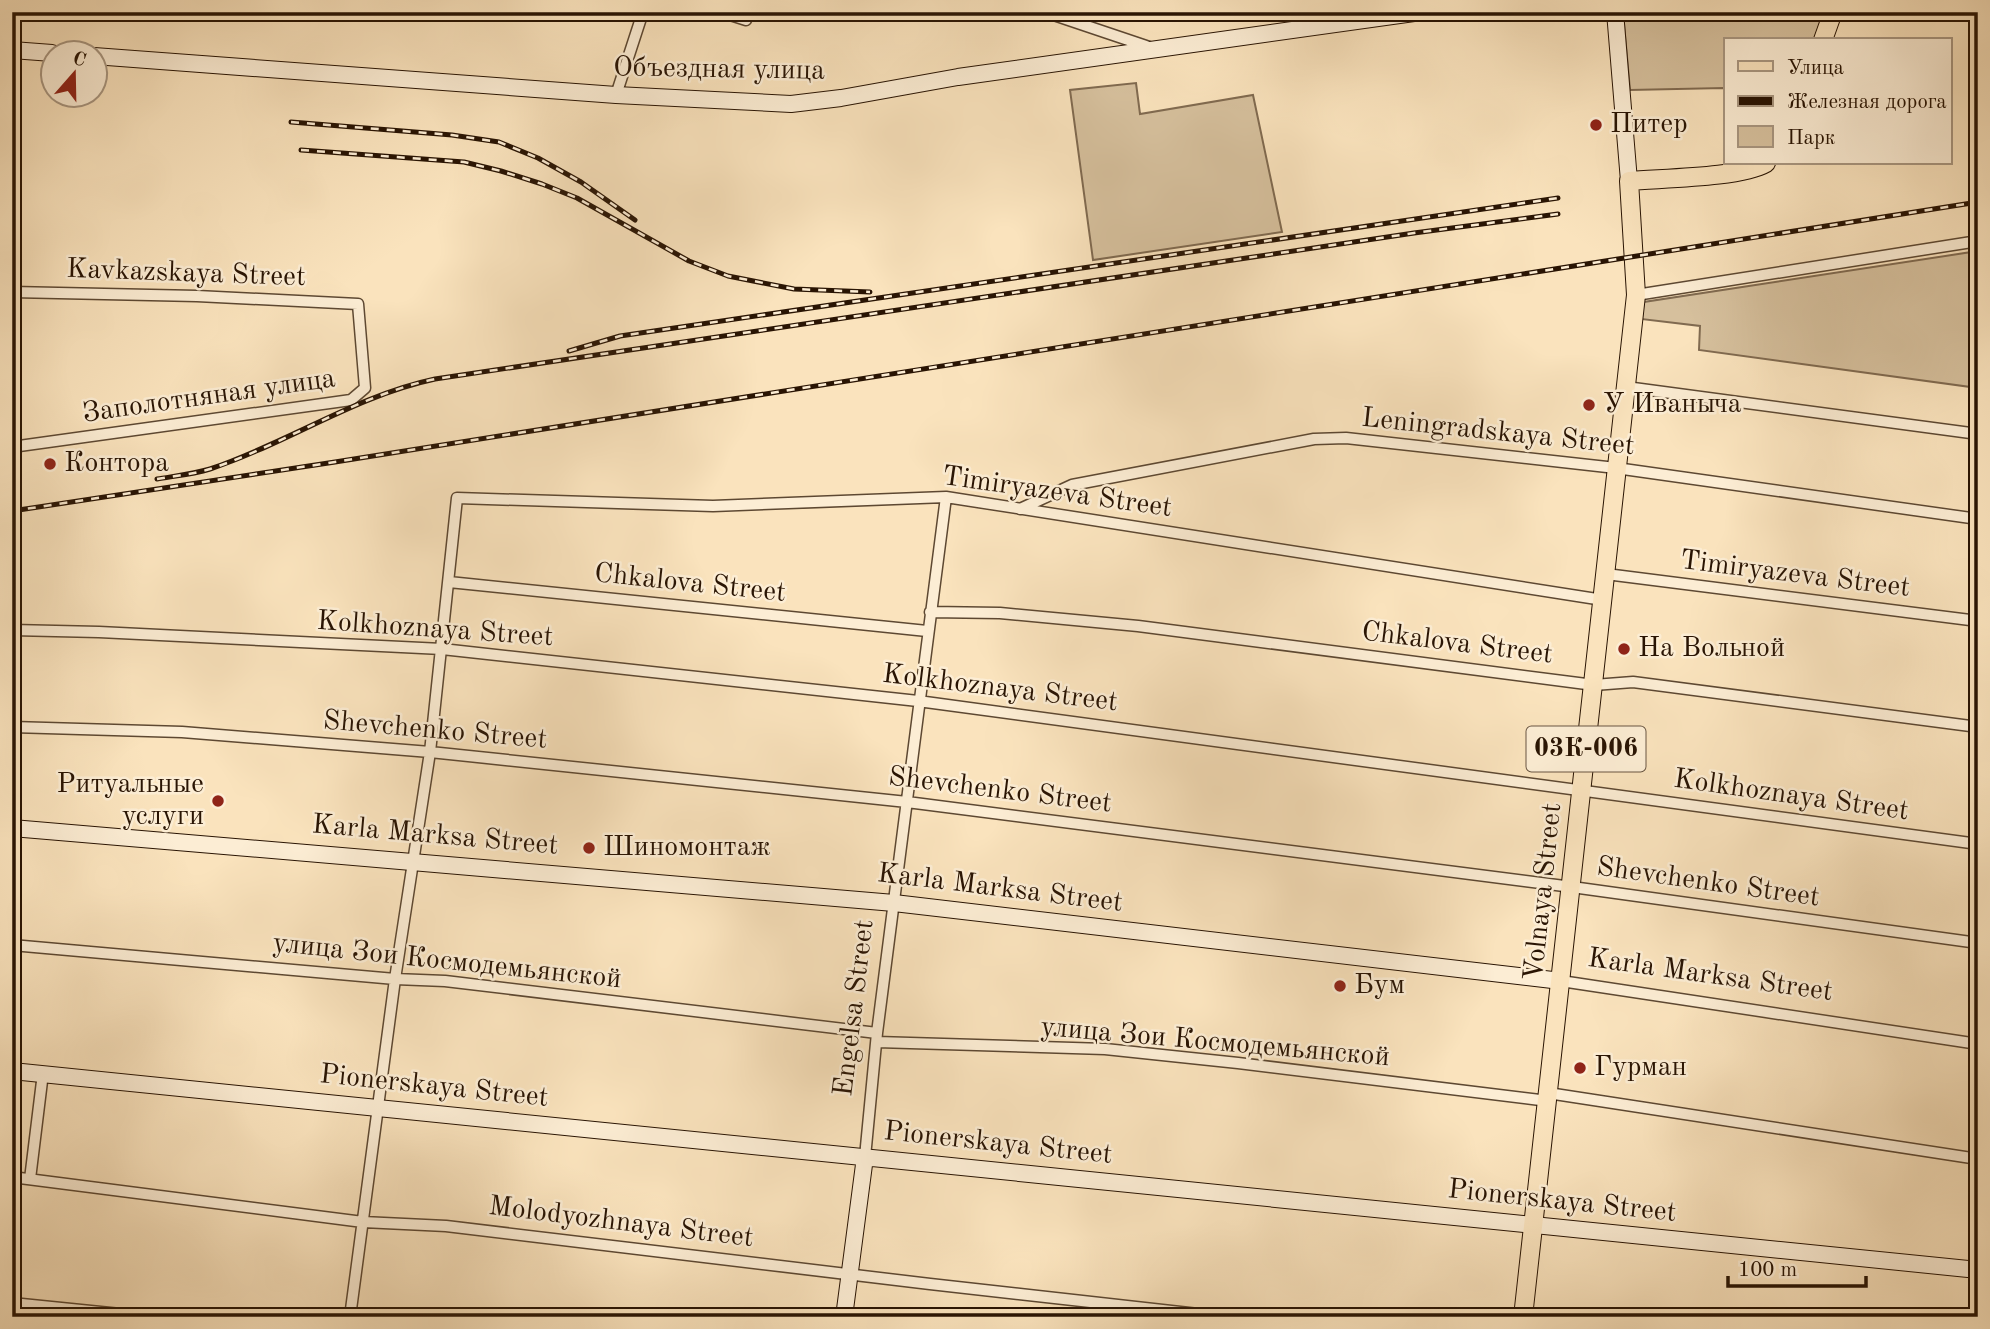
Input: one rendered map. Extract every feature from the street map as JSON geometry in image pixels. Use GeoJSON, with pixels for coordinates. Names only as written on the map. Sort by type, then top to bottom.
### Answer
{"type":"FeatureCollection","features":[{"type":"Feature","properties":{"kind":"main road"},"geometry":{"type":"LineString","coordinates":[[1824,38],[1833,12]]}},
{"type":"Feature","properties":{"kind":"main road"},"geometry":{"type":"LineString","coordinates":[[1629,181],[1723,173],[1753,169],[1764,164]]}},
{"type":"Feature","properties":{"kind":"main road","name":"Volnaya Street"},"geometry":{"type":"LineString","coordinates":[[1523,1317],[1636,295],[1629,181]]}},
{"type":"Feature","properties":{"kind":"street"},"geometry":{"type":"LineString","coordinates":[[616,95],[643,12]]}},
{"type":"Feature","properties":{"kind":"street"},"geometry":{"type":"LineString","coordinates":[[721,12],[746,20]]}},
{"type":"Feature","properties":{"kind":"street"},"geometry":{"type":"LineString","coordinates":[[1045,12],[1159,51]]}},
{"type":"Feature","properties":{"kind":"street"},"geometry":{"type":"LineString","coordinates":[[1300,30],[1304,12]]}},
{"type":"Feature","properties":{"kind":"street","name":"Объездная улица"},"geometry":{"type":"LineString","coordinates":[[108,57],[616,95],[791,104],[1421,12]]}},
{"type":"Feature","properties":{"kind":"street","name":"Volnaya Street"},"geometry":{"type":"LineString","coordinates":[[1615,12],[1629,181]]}},
{"type":"Feature","properties":{"kind":"street"},"geometry":{"type":"LineString","coordinates":[[12,50],[38,52]]}},
{"type":"Feature","properties":{"kind":"street"},"geometry":{"type":"LineString","coordinates":[[1636,295],[1978,241]]}},
{"type":"Feature","properties":{"kind":"street","name":"Kavkazskaya Street"},"geometry":{"type":"LineString","coordinates":[[12,292],[358,303]]}},
{"type":"Feature","properties":{"kind":"street","name":"Заполотняная улица"},"geometry":{"type":"LineString","coordinates":[[12,447],[351,400],[365,388],[358,303]]}},
{"type":"Feature","properties":{"kind":"street"},"geometry":{"type":"LineString","coordinates":[[1626,387],[1978,434]]}},
{"type":"Feature","properties":{"kind":"street","name":"Leningradskaya Street"},"geometry":{"type":"LineString","coordinates":[[1020,509],[1072,485],[1314,439],[1346,438],[1616,468],[1978,519]]}},
{"type":"Feature","properties":{"kind":"street","name":"Timiryazeva Street"},"geometry":{"type":"LineString","coordinates":[[449,582],[457,498],[713,506],[946,497],[1602,600]]}},
{"type":"Feature","properties":{"kind":"street","name":"Engelsa Street"},"geometry":{"type":"LineString","coordinates":[[844,1317],[918,701],[946,497]]}},
{"type":"Feature","properties":{"kind":"street","name":"Timiryazeva Street"},"geometry":{"type":"LineString","coordinates":[[1606,574],[1978,621]]}},
{"type":"Feature","properties":{"kind":"street"},"geometry":{"type":"LineString","coordinates":[[350,1317],[395,979],[430,752],[449,582]]}},
{"type":"Feature","properties":{"kind":"street","name":"Chkalova Street"},"geometry":{"type":"LineString","coordinates":[[449,582],[927,631]]}},
{"type":"Feature","properties":{"kind":"street","name":"Chkalova Street"},"geometry":{"type":"LineString","coordinates":[[930,612],[1000,613],[1138,626],[1594,685],[1633,682],[1978,727]]}},
{"type":"Feature","properties":{"kind":"street","name":"Kolkhoznaya Street"},"geometry":{"type":"LineString","coordinates":[[12,630],[442,649],[918,701],[1978,844]]}},
{"type":"Feature","properties":{"kind":"street","name":"Shevchenko Street"},"geometry":{"type":"LineString","coordinates":[[12,727],[181,732],[430,752],[907,802],[1572,887],[1978,943]]}},
{"type":"Feature","properties":{"kind":"street","name":"Karla Marksa Street"},"geometry":{"type":"LineString","coordinates":[[12,828],[894,903],[1561,981],[1978,1044]]}},
{"type":"Feature","properties":{"kind":"street","name":"улица Зои Космодемьянской"},"geometry":{"type":"LineString","coordinates":[[12,945],[395,979],[445,981],[877,1038],[1105,1049],[1238,1063],[1548,1097],[1978,1159]]}},
{"type":"Feature","properties":{"kind":"street","name":"Pionerskaya Street"},"geometry":{"type":"LineString","coordinates":[[12,1071],[1978,1270]]}},
{"type":"Feature","properties":{"kind":"street"},"geometry":{"type":"LineString","coordinates":[[30,1179],[43,1073]]}},
{"type":"Feature","properties":{"kind":"street","name":"Molodyozhnaya Street"},"geometry":{"type":"LineString","coordinates":[[12,1177],[363,1222],[446,1226],[1225,1317]]}},
{"type":"Feature","properties":{"kind":"street"},"geometry":{"type":"LineString","coordinates":[[12,1303],[150,1317]]}},
{"type":"Feature","properties":{"kind":"green space"},"geometry":{"type":"Polygon","coordinates":[[[1623,12],[1824,12],[1815,38],[1724,38],[1724,88],[1630,90],[1623,12]]]}},
{"type":"Feature","properties":{"kind":"green space"},"geometry":{"type":"Polygon","coordinates":[[[1136,83],[1140,114],[1253,95],[1282,232],[1093,260],[1070,90],[1136,83]]]}},
{"type":"Feature","properties":{"kind":"green space"},"geometry":{"type":"Polygon","coordinates":[[[1978,251],[1978,388],[1699,350],[1700,326],[1641,319],[1644,302],[1978,251]]]}},
{"type":"Feature","properties":{"kind":"railway"},"geometry":{"type":"LineString","coordinates":[[291,122],[452,135],[499,142],[538,158],[581,182],[635,220]]}},
{"type":"Feature","properties":{"kind":"railway"},"geometry":{"type":"LineString","coordinates":[[301,150],[464,162],[501,171],[577,198],[689,261],[728,276],[794,289],[870,292]]}},
{"type":"Feature","properties":{"kind":"railway"},"geometry":{"type":"LineString","coordinates":[[569,351],[620,336],[1558,198]]}},
{"type":"Feature","properties":{"kind":"railway"},"geometry":{"type":"LineString","coordinates":[[12,511],[1978,202]]}},
{"type":"Feature","properties":{"kind":"railway"},"geometry":{"type":"LineString","coordinates":[[157,479],[210,469],[349,408],[435,379],[1414,233],[1558,214]]}},
{"type":"Feature","properties":{"kind":"place","name":"Питер"},"geometry":{"type":"Point","coordinates":[1596,125]}},
{"type":"Feature","properties":{"kind":"place","name":"У Иваныча"},"geometry":{"type":"Point","coordinates":[1589,405]}},
{"type":"Feature","properties":{"kind":"place","name":"Контора"},"geometry":{"type":"Point","coordinates":[50,464]}},
{"type":"Feature","properties":{"kind":"place","name":"На Вольной"},"geometry":{"type":"Point","coordinates":[1624,649]}},
{"type":"Feature","properties":{"kind":"place","name":"Ритуальные услуги"},"geometry":{"type":"Point","coordinates":[218,801]}},
{"type":"Feature","properties":{"kind":"place","name":"Шиномонтаж"},"geometry":{"type":"Point","coordinates":[589,848]}},
{"type":"Feature","properties":{"kind":"place","name":"Бум"},"geometry":{"type":"Point","coordinates":[1340,986]}},
{"type":"Feature","properties":{"kind":"place","name":"Гурман"},"geometry":{"type":"Point","coordinates":[1580,1068]}}]}
